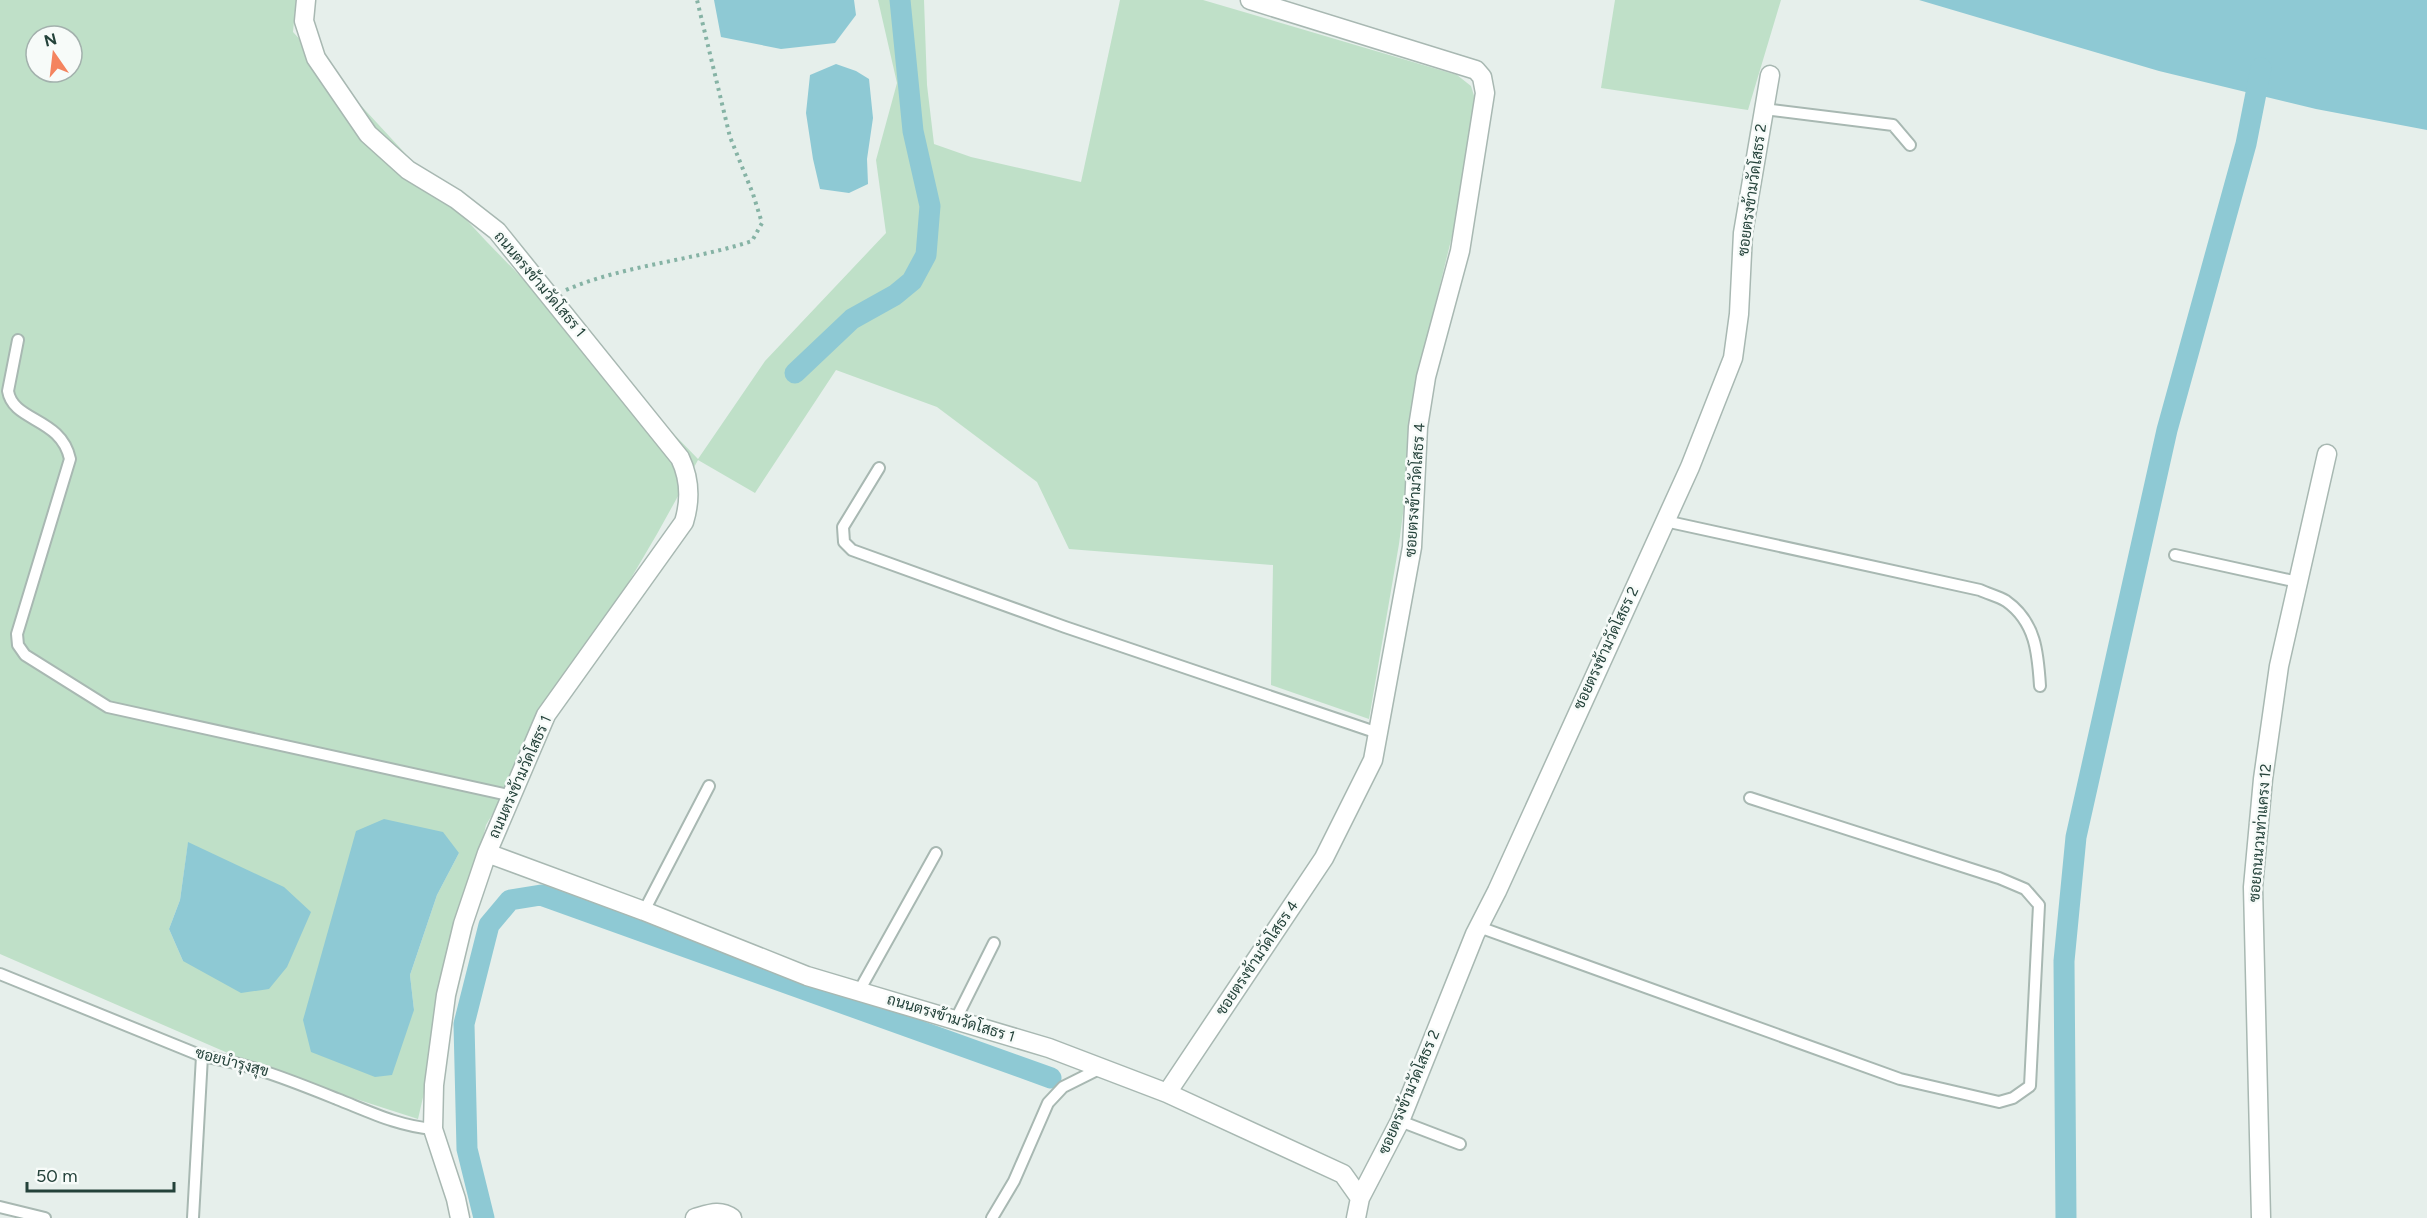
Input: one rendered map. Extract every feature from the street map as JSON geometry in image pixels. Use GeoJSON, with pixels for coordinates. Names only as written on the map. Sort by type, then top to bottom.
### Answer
{"type":"FeatureCollection","features":[{"type":"Feature","properties":{"kind":"street","name":"ถนนตรงข้ามวัดโสธร 1"},"geometry":{"type":"LineString","coordinates":[[306,0],[304,21],[316,58],[368,134],[408,170],[456,199],[497,231],[680,458],[687,473],[688,507],[684,522],[546,715],[487,853],[644,911],[807,976],[1049,1048],[1167,1093],[1343,1174],[1360,1198]]}},
{"type":"Feature","properties":{"kind":"street","name":"ซอยตรงข้ามวัดโสธร 4"},"geometry":{"type":"LineString","coordinates":[[1167,1093],[1324,858],[1373,760],[1413,547],[1418,427],[1426,377],[1460,251],[1485,93],[1485,84],[1476,70],[1250,0]]}},
{"type":"Feature","properties":{"kind":"street","name":"ซอยตรงข้ามวัดโสธร 2"},"geometry":{"type":"LineString","coordinates":[[1360,1198],[1400,1120],[1479,927],[1690,467],[1733,358],[1739,314],[1743,233],[1770,75]]}},
{"type":"Feature","properties":{"kind":"street","name":"ซอยถนนวนท่าแครง 12"},"geometry":{"type":"LineString","coordinates":[[2261,1218],[2253,886],[2263,779],[2279,666],[2327,454]]}},
{"type":"Feature","properties":{"kind":"street"},"geometry":{"type":"LineString","coordinates":[[459,1218],[456,1199],[433,1129],[434,1085],[446,995],[463,924],[487,853]]}},
{"type":"Feature","properties":{"kind":"street"},"geometry":{"type":"LineString","coordinates":[[1356,1218],[1360,1198]]}},
{"type":"Feature","properties":{"kind":"street"},"geometry":{"type":"LineString","coordinates":[[695,1218],[716,1212],[732,1218]]}},
{"type":"Feature","properties":{"kind":"lane"},"geometry":{"type":"LineString","coordinates":[[1764,109],[1893,125],[1910,145]]}},
{"type":"Feature","properties":{"kind":"lane"},"geometry":{"type":"LineString","coordinates":[[18,340],[8,391],[9,398],[15,406],[59,434],[70,459],[17,634],[18,645],[25,655],[108,707],[513,796]]}},
{"type":"Feature","properties":{"kind":"lane"},"geometry":{"type":"LineString","coordinates":[[879,468],[843,527],[844,542],[852,550],[1065,627],[1378,733]]}},
{"type":"Feature","properties":{"kind":"lane"},"geometry":{"type":"LineString","coordinates":[[1665,521],[1980,590],[2006,602],[2027,624],[2037,648],[2040,686]]}},
{"type":"Feature","properties":{"kind":"lane"},"geometry":{"type":"LineString","coordinates":[[2175,555],[2298,582]]}},
{"type":"Feature","properties":{"kind":"lane"},"geometry":{"type":"LineString","coordinates":[[644,911],[709,786]]}},
{"type":"Feature","properties":{"kind":"lane"},"geometry":{"type":"LineString","coordinates":[[1479,927],[1900,1079],[1999,1102],[2013,1098],[2030,1086],[2039,905],[2025,889],[1999,878],[1750,798]]}},
{"type":"Feature","properties":{"kind":"lane"},"geometry":{"type":"LineString","coordinates":[[859,991],[936,853]]}},
{"type":"Feature","properties":{"kind":"lane"},"geometry":{"type":"LineString","coordinates":[[956,1019],[994,943]]}},
{"type":"Feature","properties":{"kind":"lane","name":"ซอยบำรุงสุข"},"geometry":{"type":"LineString","coordinates":[[0,974],[202,1056],[234,1061],[269,1071],[407,1127],[433,1129]]}},
{"type":"Feature","properties":{"kind":"lane"},"geometry":{"type":"LineString","coordinates":[[193,1218],[202,1056]]}},
{"type":"Feature","properties":{"kind":"lane"},"geometry":{"type":"LineString","coordinates":[[992,1218],[1014,1181],[1048,1103],[1063,1087],[1101,1068]]}},
{"type":"Feature","properties":{"kind":"lane"},"geometry":{"type":"LineString","coordinates":[[1400,1120],[1460,1144]]}},
{"type":"Feature","properties":{"kind":"lane"},"geometry":{"type":"LineString","coordinates":[[0,1207],[45,1218]]}},
{"type":"Feature","properties":{"kind":"path"},"geometry":{"type":"LineString","coordinates":[[552,298],[590,280],[721,252],[752,242],[762,223],[730,137],[697,0]]}},
{"type":"Feature","properties":{"kind":"green space"},"geometry":{"type":"Polygon","coordinates":[[[0,0],[296,0],[293,32],[486,241],[698,459],[765,361],[886,233],[876,160],[897,83],[878,0],[924,0],[927,85],[934,144],[971,157],[1081,182],[1120,0],[1203,0],[1457,75],[1471,86],[1481,118],[1425,346],[1399,544],[1369,719],[1271,685],[1273,565],[1069,549],[1037,482],[937,407],[836,370],[755,493],[698,460],[486,825],[418,1119],[269,1071],[0,954],[0,0]],[[356,831],[414,1010],[410,975],[437,895],[459,853],[356,831]],[[188,843],[180,900],[169,929],[183,961],[188,843]]]}},
{"type":"Feature","properties":{"kind":"green space"},"geometry":{"type":"Polygon","coordinates":[[[1615,0],[1781,0],[1748,110],[1601,88],[1615,0]]]}},
{"type":"Feature","properties":{"kind":"water"},"geometry":{"type":"Polygon","coordinates":[[[714,0],[854,0],[856,15],[835,43],[781,49],[721,37],[714,0]]]}},
{"type":"Feature","properties":{"kind":"water"},"geometry":{"type":"Polygon","coordinates":[[[1919,0],[2427,0],[2427,130],[2316,109],[2159,71],[1919,0]]]}},
{"type":"Feature","properties":{"kind":"water"},"geometry":{"type":"Polygon","coordinates":[[[836,64],[856,71],[869,79],[873,118],[867,159],[868,184],[849,193],[820,189],[806,113],[810,75],[836,64]]]}},
{"type":"Feature","properties":{"kind":"water"},"geometry":{"type":"Polygon","coordinates":[[[384,819],[443,832],[459,853],[437,895],[410,975],[414,1010],[392,1075],[375,1077],[311,1052],[303,1020],[356,831],[384,819]]]}},
{"type":"Feature","properties":{"kind":"water"},"geometry":{"type":"Polygon","coordinates":[[[188,842],[284,887],[311,912],[287,967],[269,989],[241,993],[183,961],[169,929],[180,900],[188,842]]]}},
{"type":"Feature","properties":{"kind":"waterway"},"geometry":{"type":"LineString","coordinates":[[795,373],[852,319],[895,295],[912,281],[926,255],[930,206],[913,131],[900,0]]}},
{"type":"Feature","properties":{"kind":"waterway"},"geometry":{"type":"LineString","coordinates":[[2066,1218],[2064,961],[2076,837],[2167,430],[2246,144],[2261,68]]}},
{"type":"Feature","properties":{"kind":"waterway"},"geometry":{"type":"LineString","coordinates":[[484,1218],[467,1149],[464,1024],[489,925],[510,900],[541,895],[1051,1078]]}}]}
